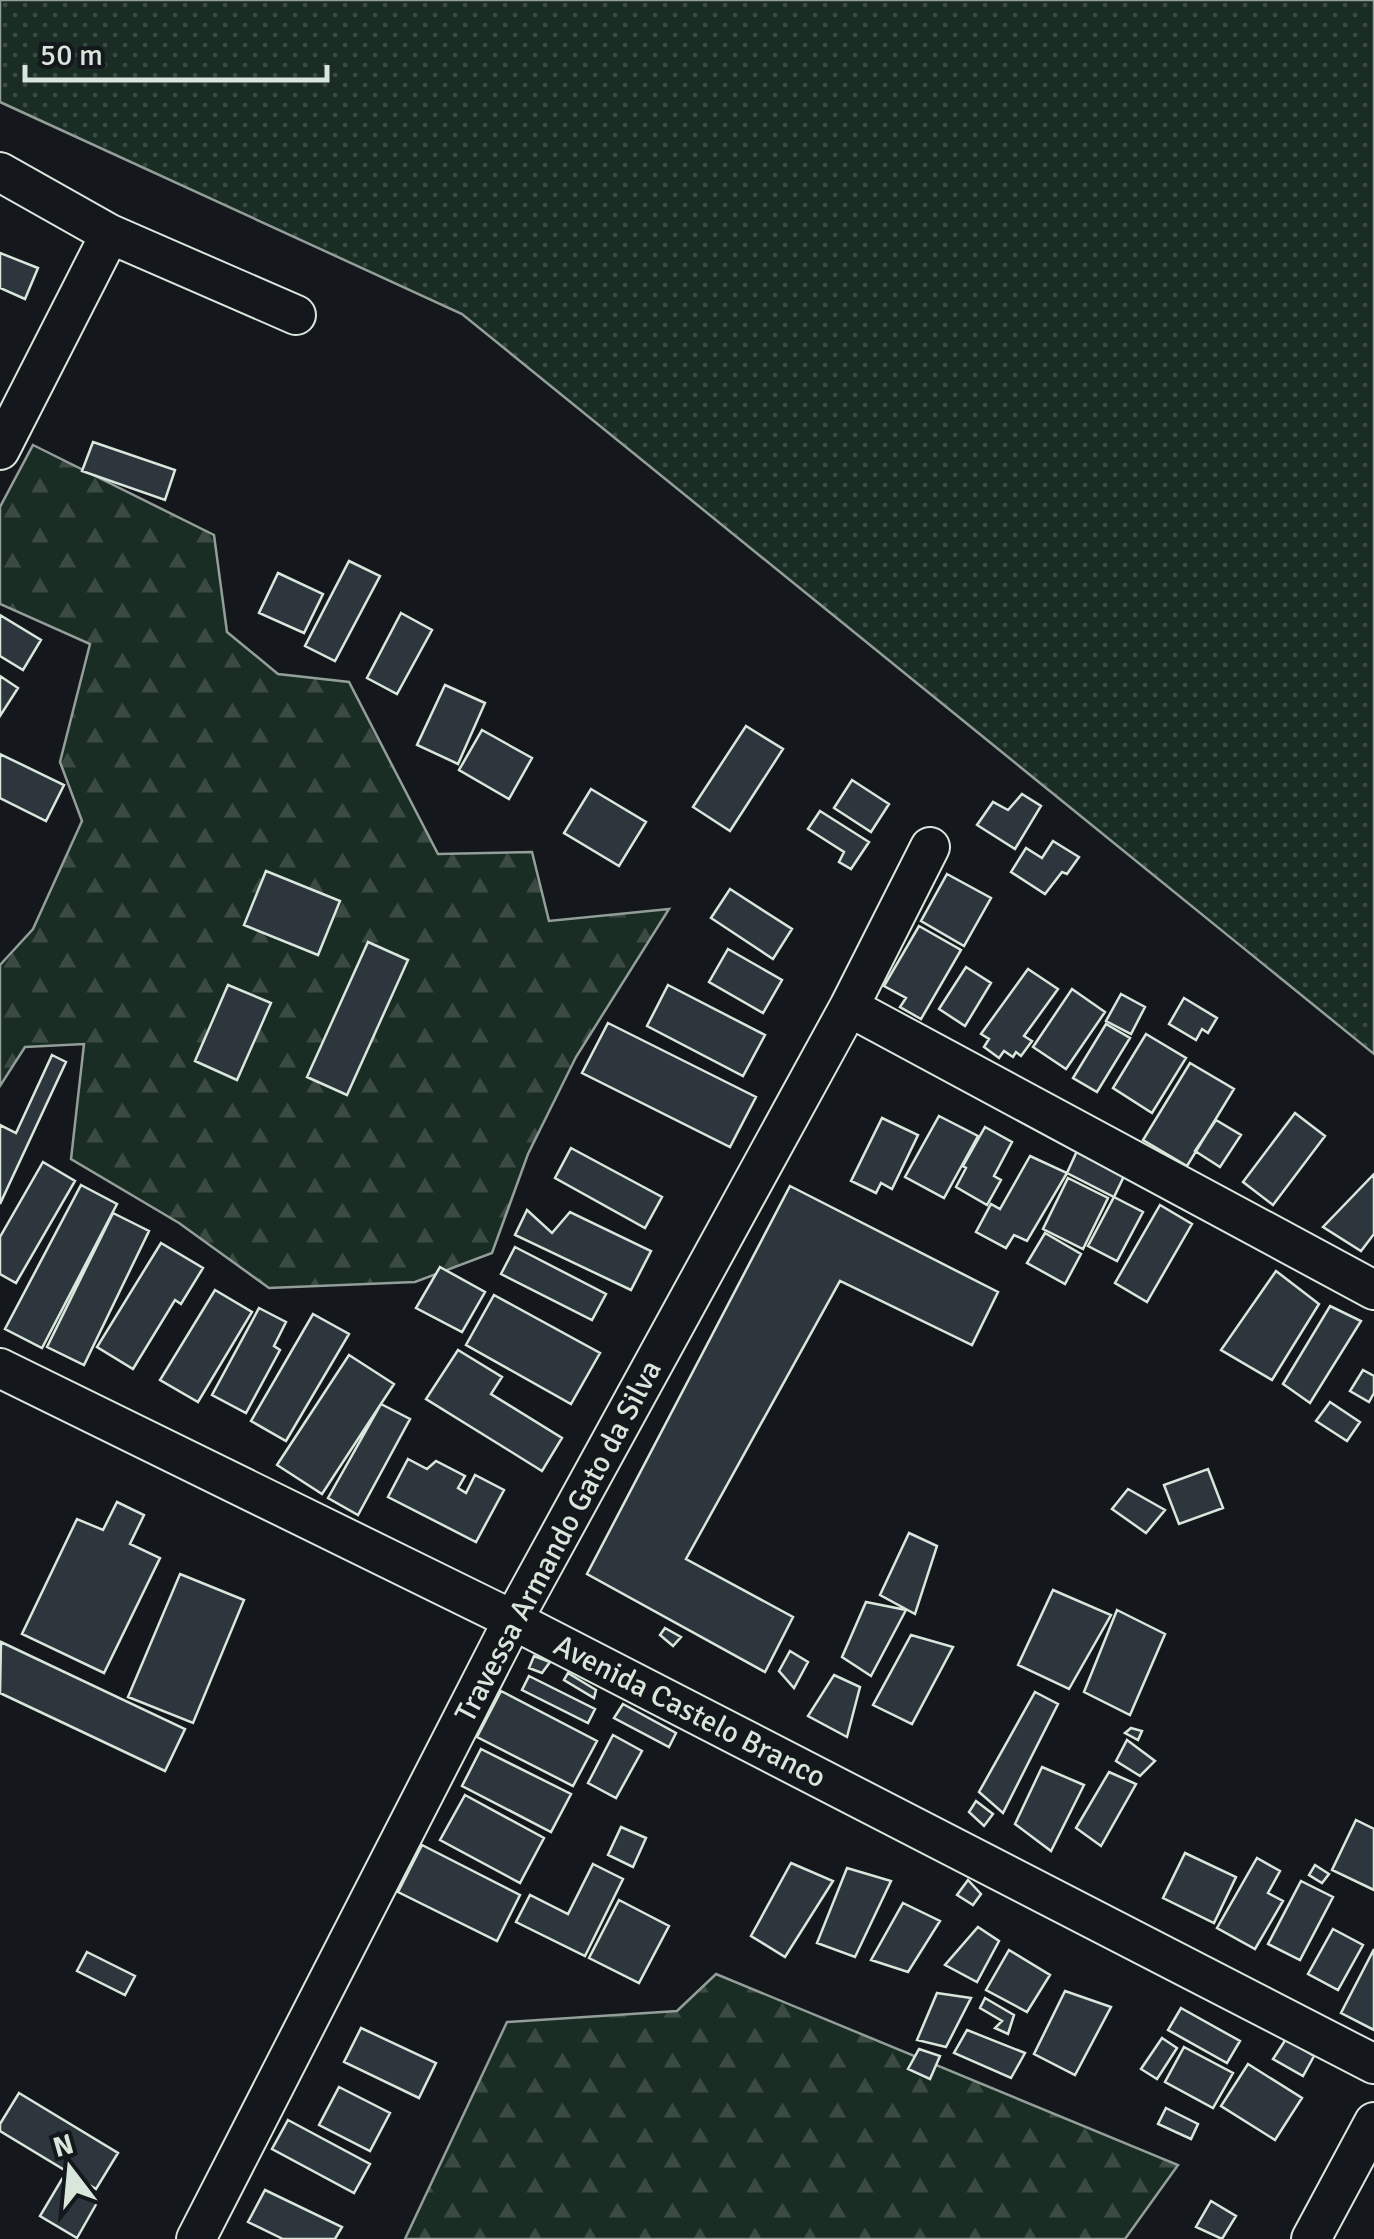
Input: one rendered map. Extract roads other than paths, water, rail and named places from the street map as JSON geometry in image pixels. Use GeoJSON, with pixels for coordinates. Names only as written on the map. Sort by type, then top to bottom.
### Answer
{"type":"FeatureCollection","features":[{"type":"Feature","properties":{"kind":"street"},"geometry":{"type":"LineString","coordinates":[[0,172],[110,234],[296,315]]}},
{"type":"Feature","properties":{"kind":"street"},"geometry":{"type":"LineString","coordinates":[[0,450],[110,234]]}},
{"type":"Feature","properties":{"kind":"street","name":"Travessa Armando Gato da Silva"},"geometry":{"type":"LineString","coordinates":[[196,2239],[513,1620],[849,1007],[930,847]]}},
{"type":"Feature","properties":{"kind":"street"},"geometry":{"type":"LineString","coordinates":[[849,1007],[1374,1290]]}},
{"type":"Feature","properties":{"kind":"street","name":"Avenida Castelo Branco"},"geometry":{"type":"LineString","coordinates":[[0,1368],[513,1620],[1374,2064]]}},
{"type":"Feature","properties":{"kind":"street"},"geometry":{"type":"LineString","coordinates":[[1312,2239],[1374,2122]]}}]}
